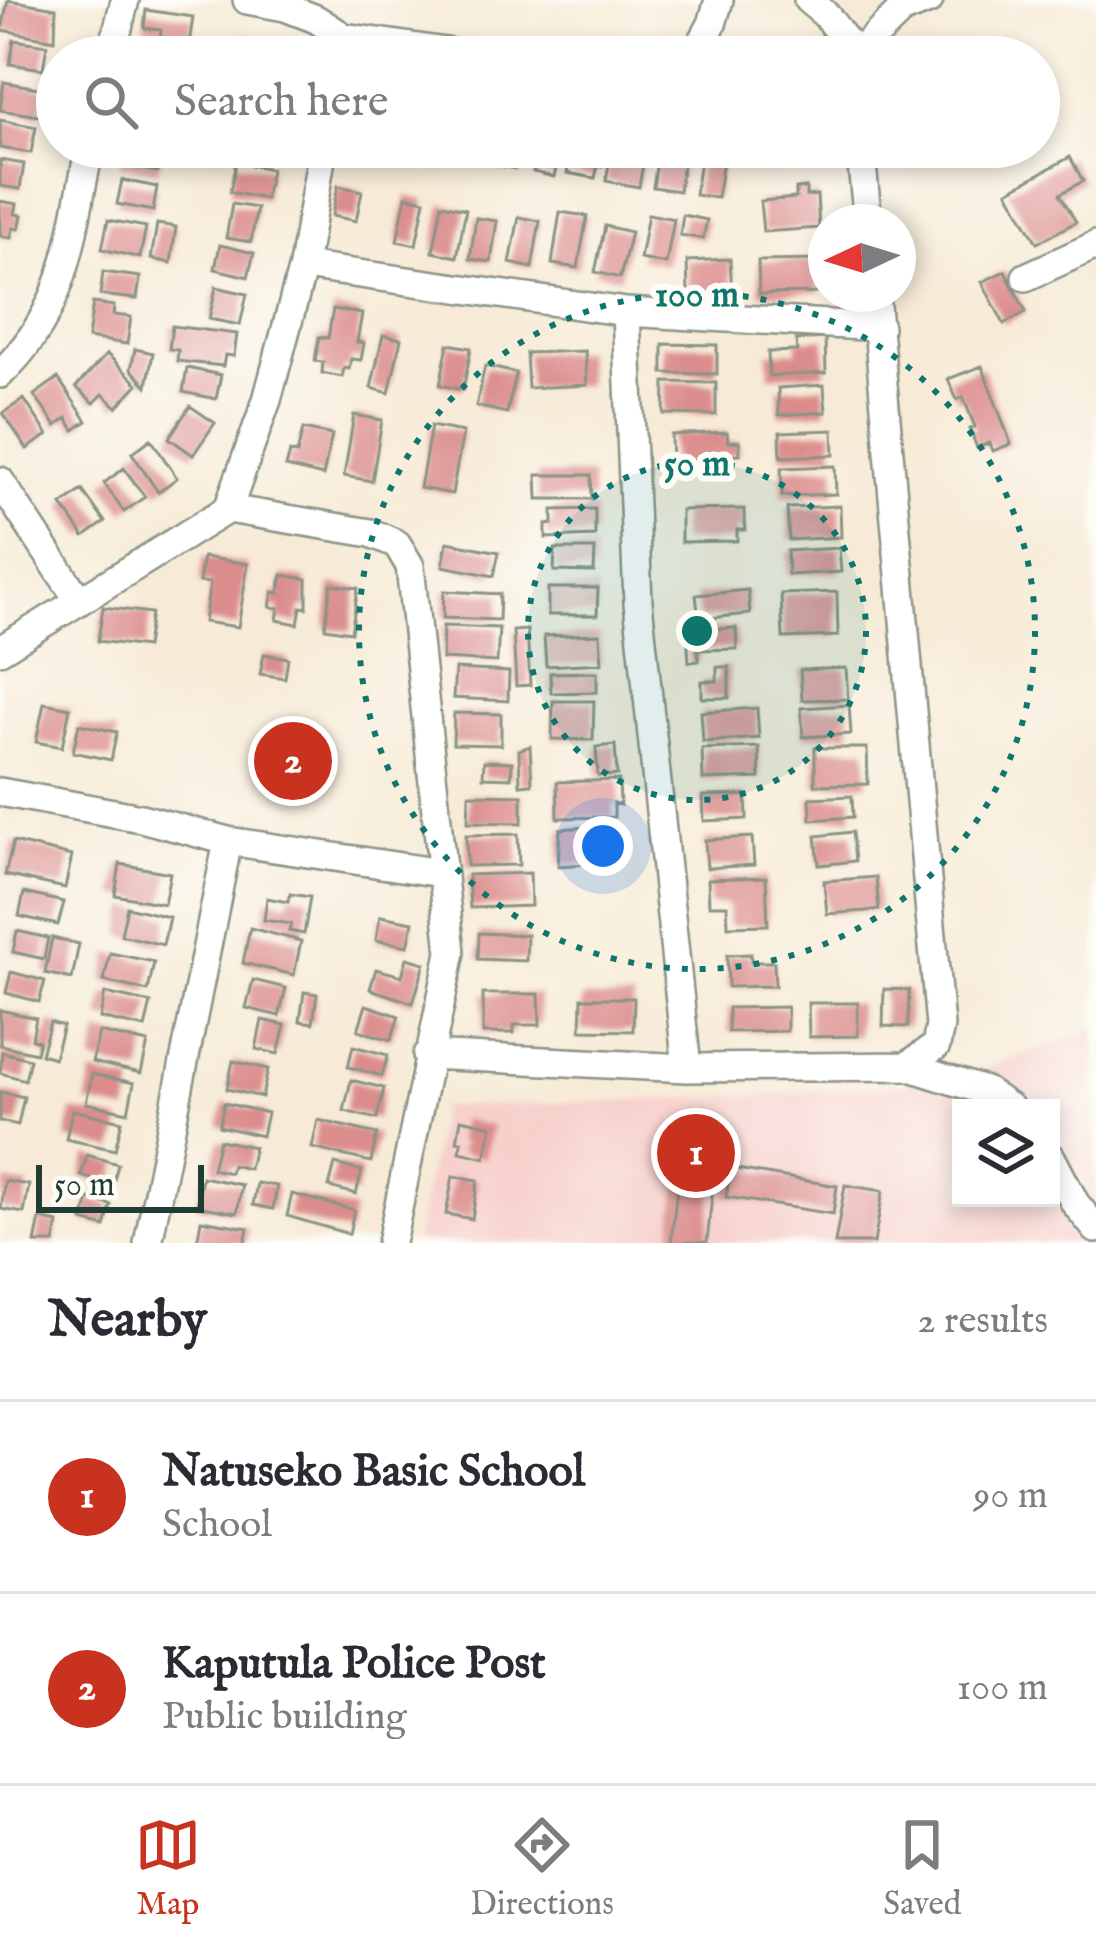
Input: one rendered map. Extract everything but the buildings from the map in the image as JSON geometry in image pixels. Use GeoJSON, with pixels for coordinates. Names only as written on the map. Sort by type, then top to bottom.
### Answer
{"type":"FeatureCollection","features":[{"type":"Feature","properties":{"kind":"street"},"geometry":{"type":"LineString","coordinates":[[116,36],[124,0]]}},
{"type":"Feature","properties":{"kind":"street"},"geometry":{"type":"LineString","coordinates":[[247,0],[316,19],[332,36]]}},
{"type":"Feature","properties":{"kind":"street"},"geometry":{"type":"LineString","coordinates":[[703,36],[719,0]]}},
{"type":"Feature","properties":{"kind":"street"},"geometry":{"type":"LineString","coordinates":[[808,0],[841,36]]}},
{"type":"Feature","properties":{"kind":"street"},"geometry":{"type":"LineString","coordinates":[[877,36],[901,11],[929,0]]}},
{"type":"Feature","properties":{"kind":"street"},"geometry":{"type":"LineString","coordinates":[[0,374],[37,335],[64,274],[86,168]]}},
{"type":"Feature","properties":{"kind":"street"},"geometry":{"type":"LineString","coordinates":[[0,650],[228,509],[267,400],[303,266],[319,168]]}},
{"type":"Feature","properties":{"kind":"street"},"geometry":{"type":"LineString","coordinates":[[862,168],[866,204]]}},
{"type":"Feature","properties":{"kind":"street"},"geometry":{"type":"LineString","coordinates":[[1026,278],[1096,245]]}},
{"type":"Feature","properties":{"kind":"street"},"geometry":{"type":"LineString","coordinates":[[303,266],[626,312],[879,327]]}},
{"type":"Feature","properties":{"kind":"street"},"geometry":{"type":"LineString","coordinates":[[626,312],[638,602],[688,1068]]}},
{"type":"Feature","properties":{"kind":"street"},"geometry":{"type":"LineString","coordinates":[[877,312],[940,1026],[936,1046],[908,1066]]}},
{"type":"Feature","properties":{"kind":"street"},"geometry":{"type":"LineString","coordinates":[[0,482],[78,599]]}},
{"type":"Feature","properties":{"kind":"street"},"geometry":{"type":"LineString","coordinates":[[228,509],[371,533],[397,544],[410,566],[451,952],[391,1243]]}},
{"type":"Feature","properties":{"kind":"street"},"geometry":{"type":"LineString","coordinates":[[0,792],[141,818],[228,842],[441,873]]}},
{"type":"Feature","properties":{"kind":"street"},"geometry":{"type":"LineString","coordinates":[[148,1243],[228,842]]}},
{"type":"Feature","properties":{"kind":"street"},"geometry":{"type":"LineString","coordinates":[[940,1026],[969,1085]]}},
{"type":"Feature","properties":{"kind":"street"},"geometry":{"type":"LineString","coordinates":[[427,1055],[688,1068],[908,1066],[997,1099]]}},
{"type":"Feature","properties":{"kind":"street"},"geometry":{"type":"LineString","coordinates":[[1060,1174],[1096,1229]]}},
{"type":"Feature","properties":{"kind":"shaded area"},"geometry":{"type":"Polygon","coordinates":[[[1096,1028],[1096,1243],[415,1243],[441,1107],[791,1094],[940,1081],[1096,1028]]]}},
{"type":"Feature","properties":{"kind":"place","name":"Kaputula Police Post"},"geometry":{"type":"Point","coordinates":[293,761]}},
{"type":"Feature","properties":{"kind":"place","name":"Natuseko Basic School"},"geometry":{"type":"Point","coordinates":[696,1153]}}]}
